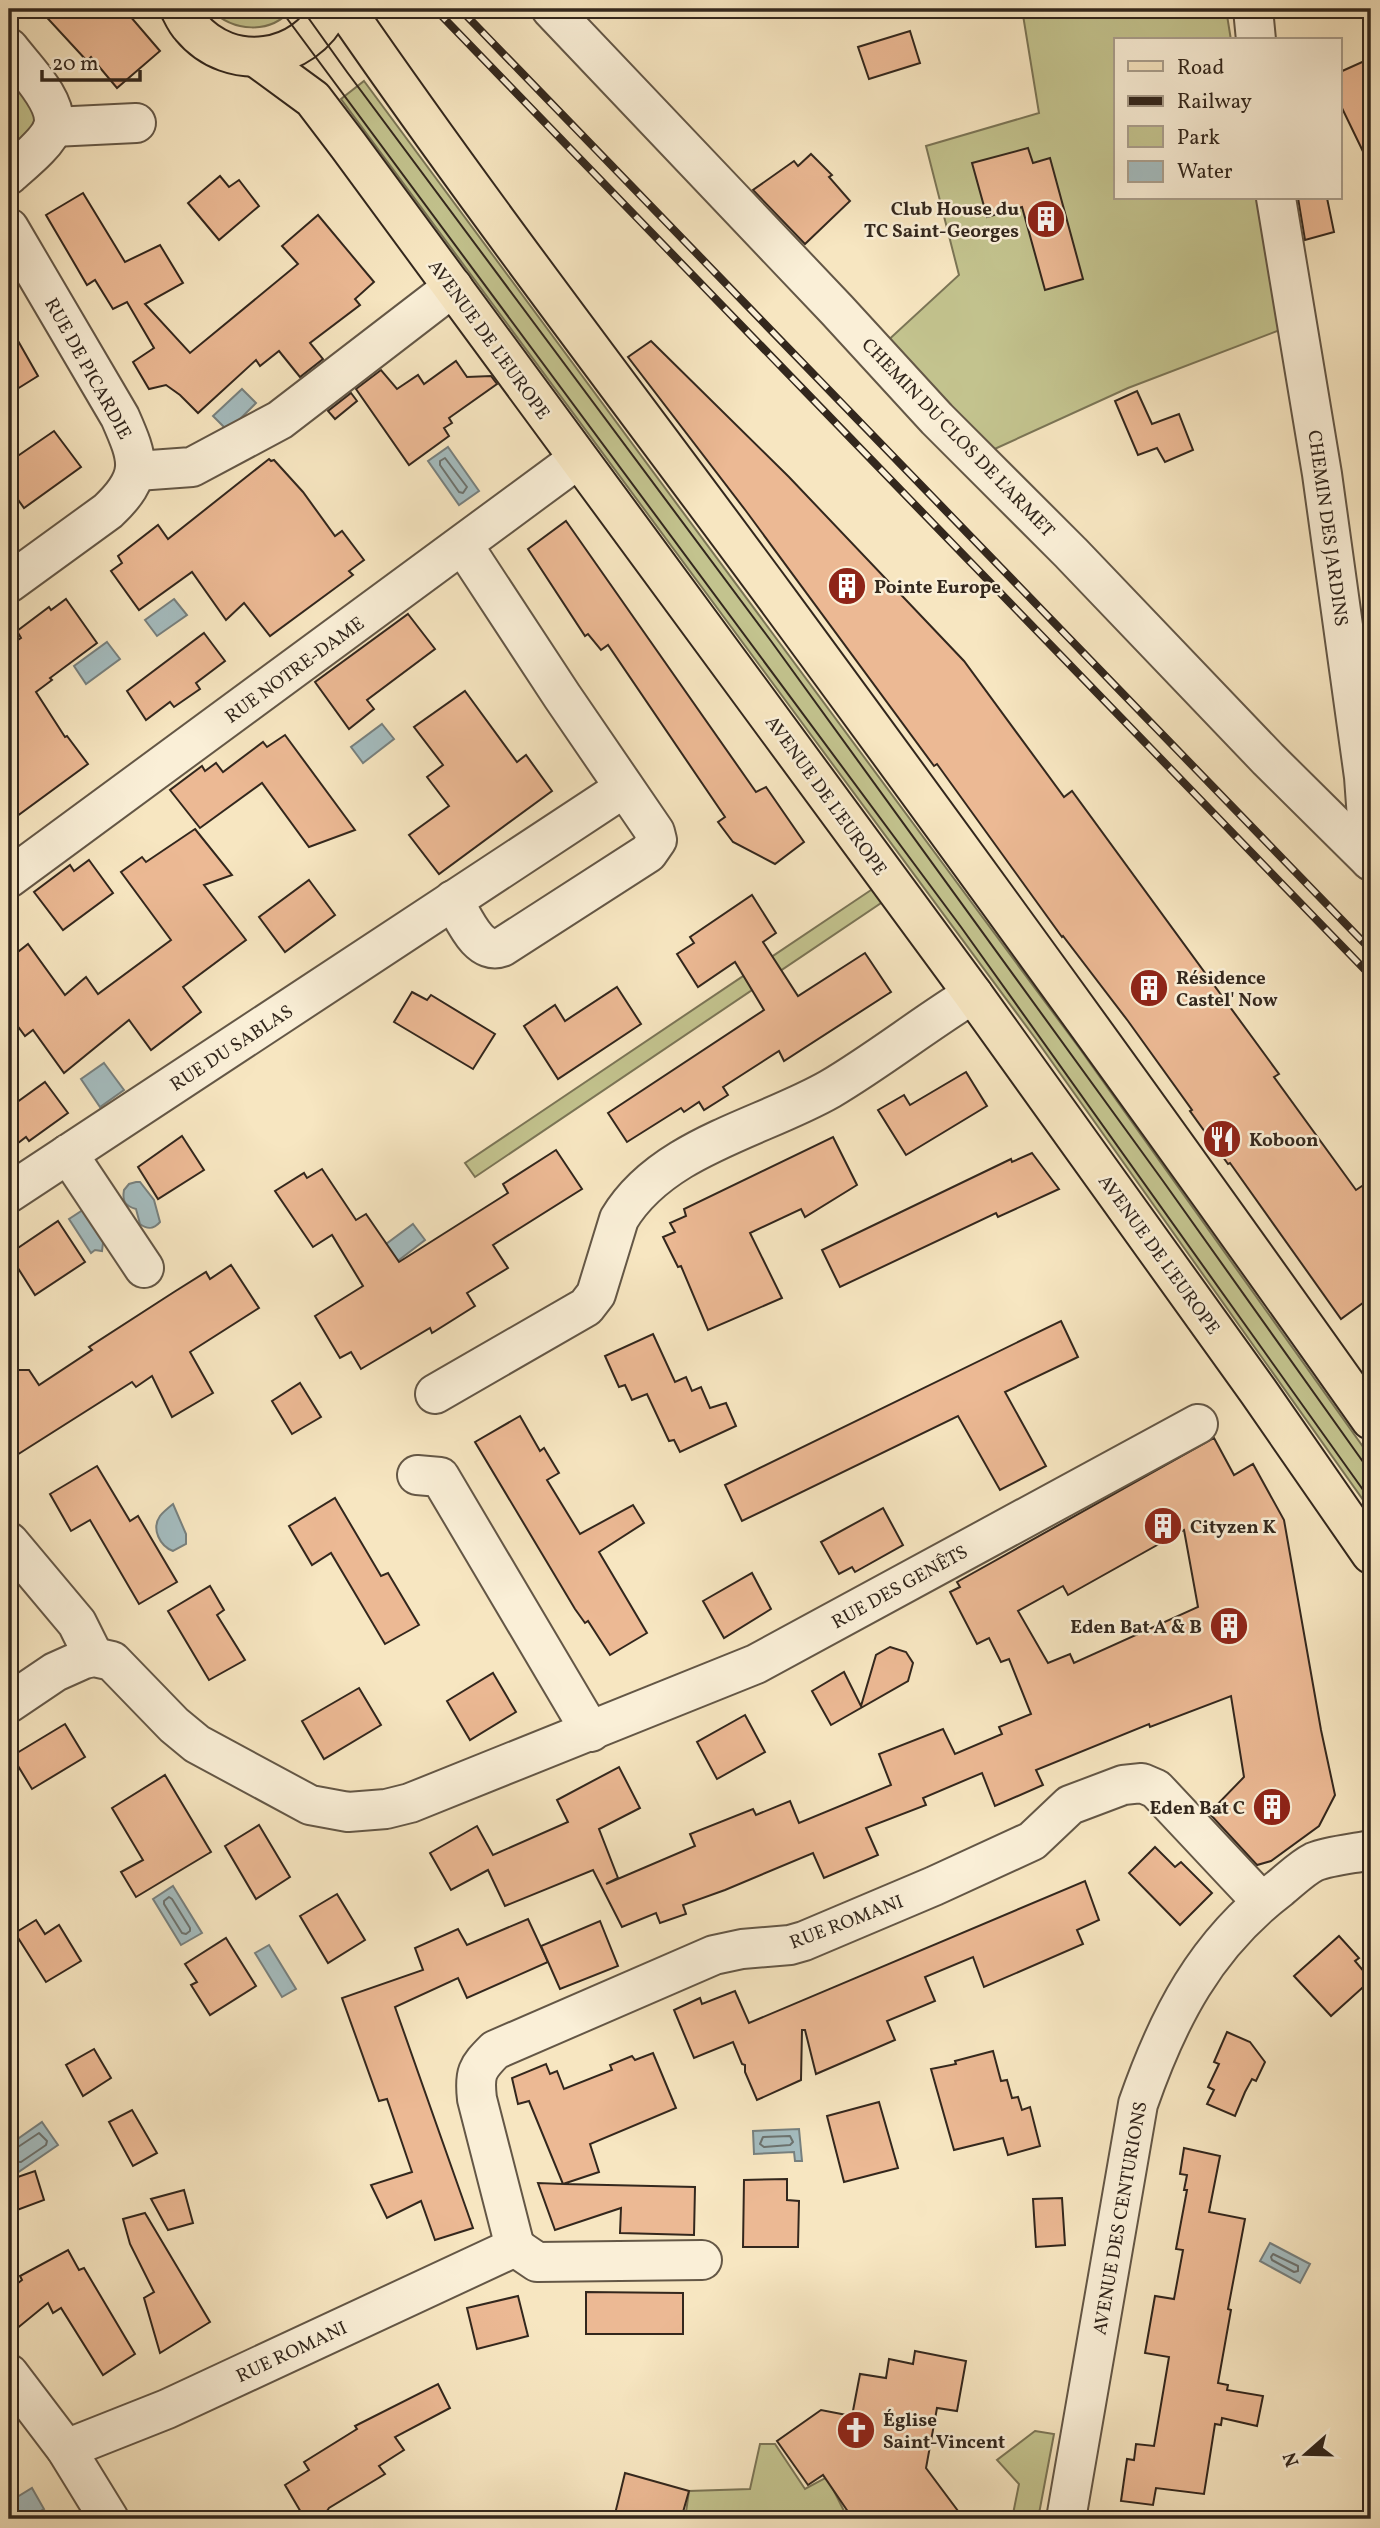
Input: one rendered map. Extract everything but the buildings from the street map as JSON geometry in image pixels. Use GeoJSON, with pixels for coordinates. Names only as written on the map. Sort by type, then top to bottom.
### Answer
{"type":"FeatureCollection","features":[{"type":"Feature","properties":{"kind":"main road"},"geometry":{"type":"LineString","coordinates":[[180,9],[190,27],[209,44],[232,55],[257,58],[282,53],[305,41],[318,28],[330,9]]}},
{"type":"Feature","properties":{"kind":"main road"},"geometry":{"type":"LineString","coordinates":[[345,9],[450,157],[783,607],[1371,1420]]}},
{"type":"Feature","properties":{"kind":"main road","name":"AVENUE DE L'EUROPE"},"geometry":{"type":"LineString","coordinates":[[257,58],[313,99],[453,287],[973,994],[1250,1379],[1371,1554]]}},
{"type":"Feature","properties":{"kind":"street","name":"CHEMIN DU CLOS DE L'ARMET"},"geometry":{"type":"LineString","coordinates":[[551,9],[937,419],[1071,553],[1268,759],[1371,860]]}},
{"type":"Feature","properties":{"kind":"street"},"geometry":{"type":"LineString","coordinates":[[1253,9],[1256,38]]}},
{"type":"Feature","properties":{"kind":"street"},"geometry":{"type":"LineString","coordinates":[[9,48],[46,95],[54,111],[53,127],[45,140],[9,176]]}},
{"type":"Feature","properties":{"kind":"street"},"geometry":{"type":"LineString","coordinates":[[53,127],[136,122]]}},
{"type":"Feature","properties":{"kind":"street","name":"CHEMIN DES JARDINS"},"geometry":{"type":"LineString","coordinates":[[1276,200],[1368,776],[1371,860]]}},
{"type":"Feature","properties":{"kind":"street","name":"RUE DE PICARDIE"},"geometry":{"type":"LineString","coordinates":[[9,228],[120,417],[134,449],[136,471]]}},
{"type":"Feature","properties":{"kind":"street"},"geometry":{"type":"LineString","coordinates":[[9,583],[108,512],[119,501],[136,471],[192,467],[280,420],[453,287]]}},
{"type":"Feature","properties":{"kind":"street","name":"RUE NOTRE-DAME"},"geometry":{"type":"LineString","coordinates":[[9,878],[579,459]]}},
{"type":"Feature","properties":{"kind":"street"},"geometry":{"type":"LineString","coordinates":[[453,900],[478,941],[487,949],[494,950],[648,853],[657,839],[655,832],[463,545]]}},
{"type":"Feature","properties":{"kind":"street","name":"RUE DU SABLAS"},"geometry":{"type":"LineString","coordinates":[[9,1193],[624,788]]}},
{"type":"Feature","properties":{"kind":"street"},"geometry":{"type":"LineString","coordinates":[[435,1394],[586,1307],[596,1294],[619,1219],[625,1209],[658,1175],[692,1154],[830,1089],[973,994]]}},
{"type":"Feature","properties":{"kind":"street"},"geometry":{"type":"LineString","coordinates":[[68,1154],[144,1268]]}},
{"type":"Feature","properties":{"kind":"street","name":"RUE DES GENÊTS"},"geometry":{"type":"LineString","coordinates":[[94,1657],[112,1661],[174,1725],[197,1744],[310,1805],[348,1812],[386,1809],[410,1803],[756,1664],[1198,1424]]}},
{"type":"Feature","properties":{"kind":"street"},"geometry":{"type":"LineString","coordinates":[[417,1475],[440,1477],[591,1732]]}},
{"type":"Feature","properties":{"kind":"street"},"geometry":{"type":"LineString","coordinates":[[9,1542],[77,1623],[94,1657],[55,1672],[9,1703]]}},
{"type":"Feature","properties":{"kind":"street","name":"RUE ROMANI"},"geometry":{"type":"LineString","coordinates":[[66,2449],[167,2409],[515,2247],[477,2099],[475,2078],[481,2064],[495,2050],[714,1955],[743,1949],[790,1945],[922,1891],[1032,1842],[1070,1805],[1123,1784],[1142,1783],[1156,1789],[1262,1902]]}},
{"type":"Feature","properties":{"kind":"street","name":"AVENUE DES CENTURIONS"},"geometry":{"type":"LineString","coordinates":[[1066,2519],[1138,2104],[1155,2055],[1178,2006],[1203,1966],[1262,1902],[1314,1862],[1370,1851]]}},
{"type":"Feature","properties":{"kind":"street"},"geometry":{"type":"LineString","coordinates":[[515,2247],[537,2262],[702,2260]]}},
{"type":"Feature","properties":{"kind":"street"},"geometry":{"type":"LineString","coordinates":[[9,2374],[66,2449],[109,2519]]}},
{"type":"Feature","properties":{"kind":"green space"},"geometry":{"type":"Polygon","coordinates":[[[210,9],[292,9],[273,23],[251,27],[229,22],[210,9]]]}},
{"type":"Feature","properties":{"kind":"green space"},"geometry":{"type":"Polygon","coordinates":[[[1022,9],[1226,9],[1231,38],[1114,38],[1114,200],[1260,200],[1285,328],[1128,388],[988,452],[884,344],[959,275],[926,146],[1039,113],[1022,9]]]}},
{"type":"Feature","properties":{"kind":"green space"},"geometry":{"type":"Polygon","coordinates":[[[9,66],[32,93],[37,121],[9,150],[9,66]]]}},
{"type":"Feature","properties":{"kind":"green space"},"geometry":{"type":"Polygon","coordinates":[[[364,81],[1080,1049],[1371,1458],[1371,1511],[1035,1038],[341,99],[364,81]]]}},
{"type":"Feature","properties":{"kind":"green space"},"geometry":{"type":"Polygon","coordinates":[[[874,888],[884,901],[475,1177],[465,1163],[874,888]]]}},
{"type":"Feature","properties":{"kind":"green space"},"geometry":{"type":"Polygon","coordinates":[[[1035,2431],[1054,2434],[1038,2519],[1012,2519],[1019,2484],[997,2460],[1035,2431]]]}},
{"type":"Feature","properties":{"kind":"green space"},"geometry":{"type":"Polygon","coordinates":[[[760,2444],[775,2444],[805,2489],[827,2477],[848,2519],[685,2519],[689,2491],[750,2489],[760,2444]]]}},
{"type":"Feature","properties":{"kind":"water"},"geometry":{"type":"Polygon","coordinates":[[[242,389],[256,403],[228,431],[213,416],[242,389]]]}},
{"type":"Feature","properties":{"kind":"water"},"geometry":{"type":"Polygon","coordinates":[[[448,447],[479,491],[459,505],[428,461],[448,447]]]}},
{"type":"Feature","properties":{"kind":"water"},"geometry":{"type":"Polygon","coordinates":[[[174,599],[187,615],[157,636],[145,620],[174,599]]]}},
{"type":"Feature","properties":{"kind":"water"},"geometry":{"type":"Polygon","coordinates":[[[107,642],[120,659],[86,684],[74,666],[107,642]]]}},
{"type":"Feature","properties":{"kind":"water"},"geometry":{"type":"Polygon","coordinates":[[[382,724],[394,739],[363,763],[351,747],[382,724]]]}},
{"type":"Feature","properties":{"kind":"water"},"geometry":{"type":"Polygon","coordinates":[[[104,1063],[124,1090],[100,1107],[81,1079],[104,1063]]]}},
{"type":"Feature","properties":{"kind":"water"},"geometry":{"type":"Polygon","coordinates":[[[140,1182],[154,1200],[160,1222],[153,1227],[140,1224],[136,1209],[127,1205],[124,1200],[124,1190],[129,1184],[140,1182]]]}},
{"type":"Feature","properties":{"kind":"water"},"geometry":{"type":"Polygon","coordinates":[[[86,1208],[107,1240],[103,1243],[102,1251],[95,1250],[91,1253],[69,1219],[86,1208]]]}},
{"type":"Feature","properties":{"kind":"water"},"geometry":{"type":"Polygon","coordinates":[[[413,1224],[425,1240],[386,1270],[374,1253],[413,1224]]]}},
{"type":"Feature","properties":{"kind":"water"},"geometry":{"type":"Polygon","coordinates":[[[173,1504],[186,1534],[186,1544],[173,1551],[161,1541],[156,1526],[160,1516],[173,1504]]]}},
{"type":"Feature","properties":{"kind":"water"},"geometry":{"type":"Polygon","coordinates":[[[173,1886],[202,1933],[181,1945],[153,1899],[173,1886]]]}},
{"type":"Feature","properties":{"kind":"water"},"geometry":{"type":"Polygon","coordinates":[[[269,1945],[296,1989],[282,1997],[255,1953],[269,1945]]]}},
{"type":"Feature","properties":{"kind":"water"},"geometry":{"type":"Polygon","coordinates":[[[42,2122],[58,2145],[17,2173],[13,2167],[9,2168],[9,2145],[42,2122]]]}},
{"type":"Feature","properties":{"kind":"water"},"geometry":{"type":"Polygon","coordinates":[[[799,2129],[802,2161],[795,2161],[794,2152],[754,2154],[753,2131],[799,2129]]]}},
{"type":"Feature","properties":{"kind":"water"},"geometry":{"type":"Polygon","coordinates":[[[1270,2243],[1310,2264],[1300,2283],[1260,2261],[1270,2243]]]}},
{"type":"Feature","properties":{"kind":"water"},"geometry":{"type":"Polygon","coordinates":[[[32,2488],[44,2509],[26,2519],[9,2519],[9,2502],[32,2488]]]}},
{"type":"Feature","properties":{"kind":"tram line"},"geometry":{"type":"LineString","coordinates":[[280,9],[961,927],[1371,1501]]}},
{"type":"Feature","properties":{"kind":"tram line"},"geometry":{"type":"LineString","coordinates":[[302,9],[771,641],[1371,1473]]}},
{"type":"Feature","properties":{"kind":"railway"},"geometry":{"type":"LineString","coordinates":[[435,9],[1371,976]]}},
{"type":"Feature","properties":{"kind":"railway"},"geometry":{"type":"LineString","coordinates":[[460,9],[1371,950]]}},
{"type":"Feature","properties":{"kind":"place","name":"Club House du TC Saint-Georges"},"geometry":{"type":"Point","coordinates":[1046,219]}},
{"type":"Feature","properties":{"kind":"place","name":"Pointe Europe"},"geometry":{"type":"Point","coordinates":[847,586]}},
{"type":"Feature","properties":{"kind":"place","name":"Résidence Castel' Now"},"geometry":{"type":"Point","coordinates":[1149,988]}},
{"type":"Feature","properties":{"kind":"place","name":"Koboon"},"geometry":{"type":"Point","coordinates":[1222,1139]}},
{"type":"Feature","properties":{"kind":"place","name":"Cityzen K"},"geometry":{"type":"Point","coordinates":[1163,1526]}},
{"type":"Feature","properties":{"kind":"place","name":"Eden Bat A & B"},"geometry":{"type":"Point","coordinates":[1229,1626]}},
{"type":"Feature","properties":{"kind":"place","name":"Eden Bat C"},"geometry":{"type":"Point","coordinates":[1272,1807]}},
{"type":"Feature","properties":{"kind":"place","name":"Église Saint-Vincent"},"geometry":{"type":"Point","coordinates":[856,2430]}}]}
